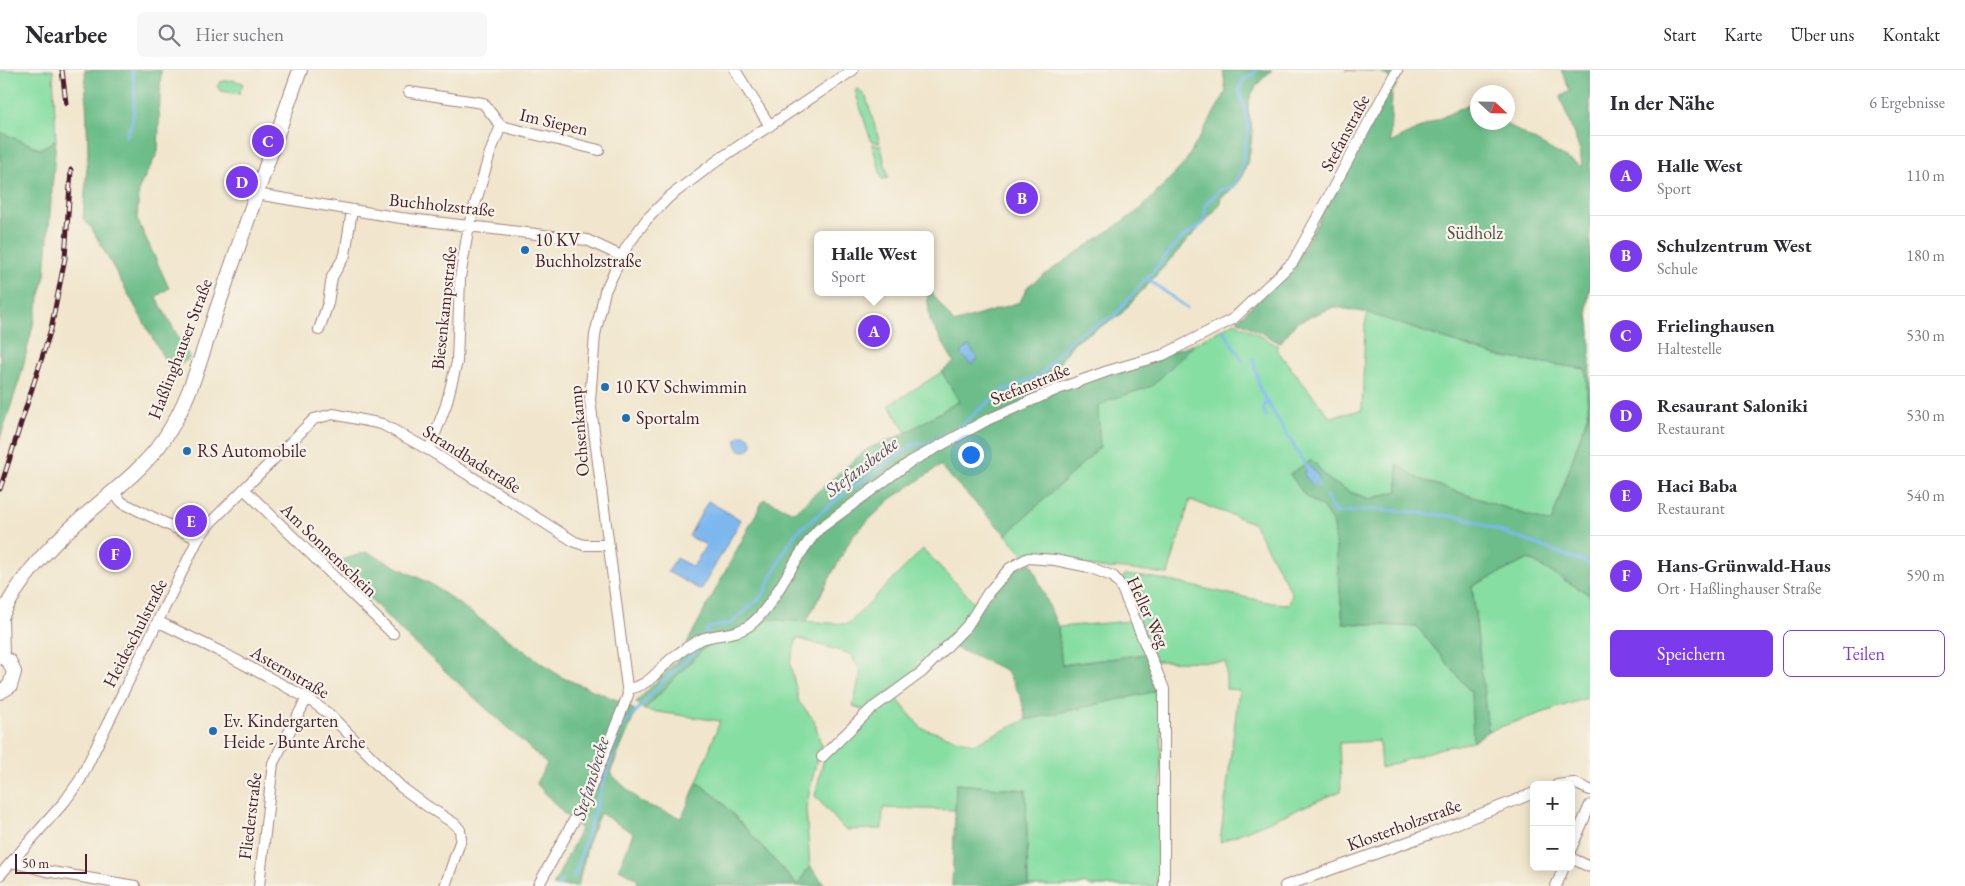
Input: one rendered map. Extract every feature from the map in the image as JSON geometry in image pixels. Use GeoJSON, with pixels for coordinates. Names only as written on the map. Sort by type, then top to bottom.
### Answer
{"type":"FeatureCollection","features":[{"type":"Feature","properties":{"kind":"main road","name":"Haßlinghauser Straße"},"geometry":{"type":"LineString","coordinates":[[1,656],[1,618],[16,589],[35,564],[147,460],[164,439],[176,418],[300,70]]}},
{"type":"Feature","properties":{"kind":"main road"},"geometry":{"type":"LineString","coordinates":[[1,656],[9,661],[14,672],[13,680],[1,694]]}},
{"type":"Feature","properties":{"kind":"street"},"geometry":{"type":"LineString","coordinates":[[735,70],[770,126]]}},
{"type":"Feature","properties":{"kind":"street","name":"Ochsenkamp"},"geometry":{"type":"LineString","coordinates":[[538,886],[588,794],[615,723],[625,705],[628,689],[619,639],[590,400],[591,363],[600,310],[621,256],[647,219],[669,197],[698,174],[853,70]]}},
{"type":"Feature","properties":{"kind":"street","name":"Stefanstraße"},"geometry":{"type":"LineString","coordinates":[[628,689],[642,687],[670,659],[705,638],[735,632],[750,625],[764,610],[806,543],[819,529],[910,462],[1013,408],[1108,371],[1163,355],[1233,319],[1293,262],[1397,70]]}},
{"type":"Feature","properties":{"kind":"street","name":"Im Siepen"},"geometry":{"type":"LineString","coordinates":[[409,92],[483,103],[501,126],[600,150]]}},
{"type":"Feature","properties":{"kind":"street","name":"Im Siepen"},"geometry":{"type":"LineString","coordinates":[[469,225],[490,153],[501,126]]}},
{"type":"Feature","properties":{"kind":"street","name":"Buchholzstraße"},"geometry":{"type":"LineString","coordinates":[[256,194],[352,210],[586,240],[621,256]]}},
{"type":"Feature","properties":{"kind":"street"},"geometry":{"type":"LineString","coordinates":[[319,330],[328,303],[332,277],[344,255],[352,210]]}},
{"type":"Feature","properties":{"kind":"street","name":"Biesenkampstraße"},"geometry":{"type":"LineString","coordinates":[[429,450],[446,404],[457,362],[460,278],[469,225]]}},
{"type":"Feature","properties":{"kind":"street","name":"Strandbadstraße"},"geometry":{"type":"LineString","coordinates":[[314,419],[333,414],[382,424],[429,450],[575,542],[584,546],[608,545]]}},
{"type":"Feature","properties":{"kind":"street","name":"Heideschulstraße"},"geometry":{"type":"LineString","coordinates":[[0,875],[14,862],[80,780],[159,622],[198,538],[314,419]]}},
{"type":"Feature","properties":{"kind":"street","name":"Am Sonnenschein"},"geometry":{"type":"LineString","coordinates":[[244,489],[392,634]]}},
{"type":"Feature","properties":{"kind":"street"},"geometry":{"type":"LineString","coordinates":[[112,492],[123,503],[198,538]]}},
{"type":"Feature","properties":{"kind":"street","name":"Heller Weg"},"geometry":{"type":"LineString","coordinates":[[822,757],[870,710],[922,672],[967,626],[988,594],[1010,568],[1028,558],[1055,560],[1089,567],[1114,577],[1121,586],[1164,690],[1164,886]]}},
{"type":"Feature","properties":{"kind":"street","name":"Asternstraße"},"geometry":{"type":"LineString","coordinates":[[159,622],[223,653],[307,698],[329,714],[397,783],[460,830],[461,839],[445,886]]}},
{"type":"Feature","properties":{"kind":"street","name":"Fliederstraße"},"geometry":{"type":"LineString","coordinates":[[259,886],[273,763],[307,698]]}},
{"type":"Feature","properties":{"kind":"street"},"geometry":{"type":"LineString","coordinates":[[1575,783],[1590,790]]}},
{"type":"Feature","properties":{"kind":"street","name":"Klosterholzstraße"},"geometry":{"type":"LineString","coordinates":[[1285,886],[1430,834],[1530,795]]}},
{"type":"Feature","properties":{"kind":"street"},"geometry":{"type":"LineString","coordinates":[[1575,840],[1590,805]]}},
{"type":"Feature","properties":{"kind":"street"},"geometry":{"type":"LineString","coordinates":[[1575,860],[1590,867]]}},
{"type":"Feature","properties":{"kind":"street"},"geometry":{"type":"LineString","coordinates":[[14,862],[46,871],[135,886]]}},
{"type":"Feature","properties":{"kind":"street"},"geometry":{"type":"LineString","coordinates":[[1556,886],[1562,871]]}},
{"type":"Feature","properties":{"kind":"green space"},"geometry":{"type":"Polygon","coordinates":[[[0,70],[53,70],[56,140],[40,149],[0,132],[0,70]]]}},
{"type":"Feature","properties":{"kind":"green space"},"geometry":{"type":"Polygon","coordinates":[[[85,70],[161,70],[158,152],[139,188],[137,219],[169,288],[156,297],[190,358],[171,371],[92,229],[83,219],[88,153],[85,70]]]}},
{"type":"Feature","properties":{"kind":"green space"},"geometry":{"type":"Polygon","coordinates":[[[1223,70],[1272,70],[1256,86],[1249,102],[1248,111],[1252,128],[1250,150],[1241,177],[1236,185],[1221,197],[1219,206],[1119,316],[1074,342],[1037,395],[1194,344],[1152,386],[1110,400],[1098,407],[1100,447],[1006,535],[940,466],[891,499],[853,535],[806,622],[768,619],[745,635],[714,642],[704,648],[644,710],[636,702],[679,658],[764,499],[794,512],[867,449],[906,433],[959,401],[942,372],[954,362],[930,321],[927,296],[934,296],[954,323],[1020,302],[1028,286],[1141,209],[1184,164],[1226,92],[1223,70]]]}},
{"type":"Feature","properties":{"kind":"green space","name":"Südholz"},"geometry":{"type":"Polygon","coordinates":[[[1345,70],[1405,70],[1392,93],[1390,143],[1470,103],[1470,130],[1515,129],[1582,167],[1580,151],[1560,97],[1570,91],[1561,70],[1590,70],[1590,284],[1587,306],[1590,332],[1590,595],[1529,559],[1472,586],[1488,731],[1473,742],[1471,692],[1417,627],[1343,623],[1334,525],[1323,508],[1305,496],[1290,474],[1312,460],[1329,480],[1350,492],[1370,499],[1398,491],[1397,464],[1419,479],[1551,523],[1588,414],[1586,369],[1496,356],[1368,313],[1334,307],[1297,322],[1280,343],[1237,320],[1293,267],[1395,82],[1380,71],[1345,70]]]}},
{"type":"Feature","properties":{"kind":"green space"},"geometry":{"type":"Polygon","coordinates":[[[231,80],[243,83],[239,94],[221,91],[217,87],[220,82],[231,80]]]}},
{"type":"Feature","properties":{"kind":"green space"},"geometry":{"type":"Polygon","coordinates":[[[858,88],[866,97],[880,143],[871,141],[855,91],[858,88]]]}},
{"type":"Feature","properties":{"kind":"green space"},"geometry":{"type":"Polygon","coordinates":[[[0,132],[40,149],[56,140],[45,275],[21,375],[0,439],[0,132]]]}},
{"type":"Feature","properties":{"kind":"green space"},"geometry":{"type":"Polygon","coordinates":[[[872,144],[881,146],[888,178],[882,179],[872,144]]]}},
{"type":"Feature","properties":{"kind":"green space"},"geometry":{"type":"Polygon","coordinates":[[[1368,313],[1496,356],[1586,369],[1588,414],[1551,523],[1419,479],[1397,465],[1398,491],[1370,499],[1350,492],[1329,480],[1312,460],[1290,474],[1305,496],[1323,508],[1334,525],[1343,623],[1417,627],[1471,692],[1473,742],[1442,748],[1381,768],[1379,741],[1339,743],[1341,791],[1220,842],[1239,690],[1226,689],[1226,662],[1156,661],[1121,580],[1125,575],[1155,578],[1272,603],[1289,604],[1292,593],[1253,523],[1190,500],[1168,574],[1108,569],[1026,558],[1006,535],[1100,447],[1097,407],[1189,350],[1194,344],[1235,322],[1278,346],[1276,349],[1330,417],[1362,410],[1365,324],[1368,313]]]}},
{"type":"Feature","properties":{"kind":"green space"},"geometry":{"type":"Polygon","coordinates":[[[942,372],[959,401],[906,433],[889,405],[942,372]]]}},
{"type":"Feature","properties":{"kind":"green space"},"geometry":{"type":"Polygon","coordinates":[[[923,549],[978,606],[940,649],[911,675],[865,710],[853,706],[861,671],[850,654],[797,638],[790,663],[799,702],[814,720],[823,751],[817,758],[806,808],[810,866],[797,885],[719,799],[697,782],[720,721],[644,710],[704,648],[714,642],[745,635],[768,619],[848,624],[923,549]]]}},
{"type":"Feature","properties":{"kind":"green space"},"geometry":{"type":"Polygon","coordinates":[[[367,552],[431,584],[561,677],[622,702],[636,711],[610,773],[642,803],[682,818],[697,782],[719,799],[797,885],[810,866],[826,886],[639,886],[636,878],[619,869],[633,833],[600,813],[589,839],[578,886],[553,886],[581,829],[563,813],[536,783],[547,764],[398,628],[335,562],[367,552]]]}},
{"type":"Feature","properties":{"kind":"green space"},"geometry":{"type":"Polygon","coordinates":[[[1529,559],[1590,595],[1590,697],[1488,731],[1472,586],[1529,559]]]}},
{"type":"Feature","properties":{"kind":"green space"},"geometry":{"type":"Polygon","coordinates":[[[1031,563],[1058,627],[1062,665],[1146,654],[1161,690],[1026,720],[1021,697],[1006,670],[951,646],[1011,570],[1031,563]]]}},
{"type":"Feature","properties":{"kind":"green space"},"geometry":{"type":"Polygon","coordinates":[[[1131,621],[1146,654],[1061,665],[1058,627],[1131,621]]]}},
{"type":"Feature","properties":{"kind":"green space"},"geometry":{"type":"Polygon","coordinates":[[[1161,690],[1161,886],[1089,886],[1085,883],[1077,886],[1028,886],[1026,790],[957,784],[955,810],[883,808],[882,829],[845,830],[815,796],[824,758],[893,694],[921,728],[973,744],[1026,720],[1161,690]]]}},
{"type":"Feature","properties":{"kind":"green space"},"geometry":{"type":"Polygon","coordinates":[[[956,784],[1026,790],[1028,886],[952,886],[956,784]]]}},
{"type":"Feature","properties":{"kind":"water"},"geometry":{"type":"Polygon","coordinates":[[[969,346],[978,359],[971,365],[962,355],[962,351],[969,346]]]}},
{"type":"Feature","properties":{"kind":"water"},"geometry":{"type":"Polygon","coordinates":[[[741,435],[747,435],[752,440],[750,449],[741,451],[736,446],[736,440],[741,435]]]}},
{"type":"Feature","properties":{"kind":"water"},"geometry":{"type":"Polygon","coordinates":[[[1311,467],[1320,478],[1312,485],[1303,473],[1311,467]]]}},
{"type":"Feature","properties":{"kind":"water"},"geometry":{"type":"Polygon","coordinates":[[[708,501],[741,520],[701,590],[668,572],[676,558],[693,567],[706,545],[689,536],[708,501]]]}},
{"type":"Feature","properties":{"kind":"waterway"},"geometry":{"type":"LineString","coordinates":[[126,137],[134,113],[132,70]]}},
{"type":"Feature","properties":{"kind":"waterway","name":"Stefansbecke"},"geometry":{"type":"LineString","coordinates":[[705,635],[708,628],[732,623],[763,595],[786,548],[797,532],[845,493],[914,444],[928,443],[962,426],[1003,391],[1040,375],[1075,336],[1114,316],[1182,238],[1201,225],[1205,219],[1205,205],[1220,190],[1234,187],[1241,171],[1249,125],[1239,89],[1244,79],[1255,73],[1256,70]]}},
{"type":"Feature","properties":{"kind":"waterway"},"geometry":{"type":"LineString","coordinates":[[1148,279],[1187,308]]}},
{"type":"Feature","properties":{"kind":"waterway"},"geometry":{"type":"LineString","coordinates":[[1223,330],[1243,361]]}},
{"type":"Feature","properties":{"kind":"waterway"},"geometry":{"type":"LineString","coordinates":[[1253,359],[1260,390],[1308,469]]}},
{"type":"Feature","properties":{"kind":"waterway"},"geometry":{"type":"LineString","coordinates":[[1266,416],[1263,409],[1267,401]]}},
{"type":"Feature","properties":{"kind":"waterway"},"geometry":{"type":"LineString","coordinates":[[1316,481],[1318,485]]}},
{"type":"Feature","properties":{"kind":"waterway"},"geometry":{"type":"LineString","coordinates":[[1326,496],[1335,513],[1377,509],[1462,517],[1590,564]]}},
{"type":"Feature","properties":{"kind":"waterway","name":"Stefansbecke"},"geometry":{"type":"LineString","coordinates":[[574,877],[620,729],[702,643]]}},
{"type":"Feature","properties":{"kind":"waterway","name":"Stefansbecke"},"geometry":{"type":"LineString","coordinates":[[558,886],[563,880]]}},
{"type":"Feature","properties":{"kind":"railway"},"geometry":{"type":"LineString","coordinates":[[62,70],[66,103]]}},
{"type":"Feature","properties":{"kind":"railway"},"geometry":{"type":"LineString","coordinates":[[0,489],[51,329],[65,258],[71,170]]}},
{"type":"Feature","properties":{"kind":"place","name":"Frielinghausen"},"geometry":{"type":"Point","coordinates":[268,141]}},
{"type":"Feature","properties":{"kind":"place","name":"Resaurant Saloniki"},"geometry":{"type":"Point","coordinates":[242,182]}},
{"type":"Feature","properties":{"kind":"place","name":"Schulzentrum West"},"geometry":{"type":"Point","coordinates":[1022,198]}},
{"type":"Feature","properties":{"kind":"place","name":"10 KV Buchholzstraße"},"geometry":{"type":"Point","coordinates":[525,250]}},
{"type":"Feature","properties":{"kind":"place","name":"Halle West"},"geometry":{"type":"Point","coordinates":[874,331]}},
{"type":"Feature","properties":{"kind":"place","name":"10 KV Schwimmin"},"geometry":{"type":"Point","coordinates":[605,387]}},
{"type":"Feature","properties":{"kind":"place","name":"Sportalm"},"geometry":{"type":"Point","coordinates":[626,418]}},
{"type":"Feature","properties":{"kind":"place","name":"RS Automobile"},"geometry":{"type":"Point","coordinates":[187,451]}},
{"type":"Feature","properties":{"kind":"place","name":"Haci Baba"},"geometry":{"type":"Point","coordinates":[191,521]}},
{"type":"Feature","properties":{"kind":"place","name":"Hans-Grünwald-Haus"},"geometry":{"type":"Point","coordinates":[115,554]}},
{"type":"Feature","properties":{"kind":"place","name":"Ev. Kindergarten Heide - Bunte Arche"},"geometry":{"type":"Point","coordinates":[213,731]}}]}
